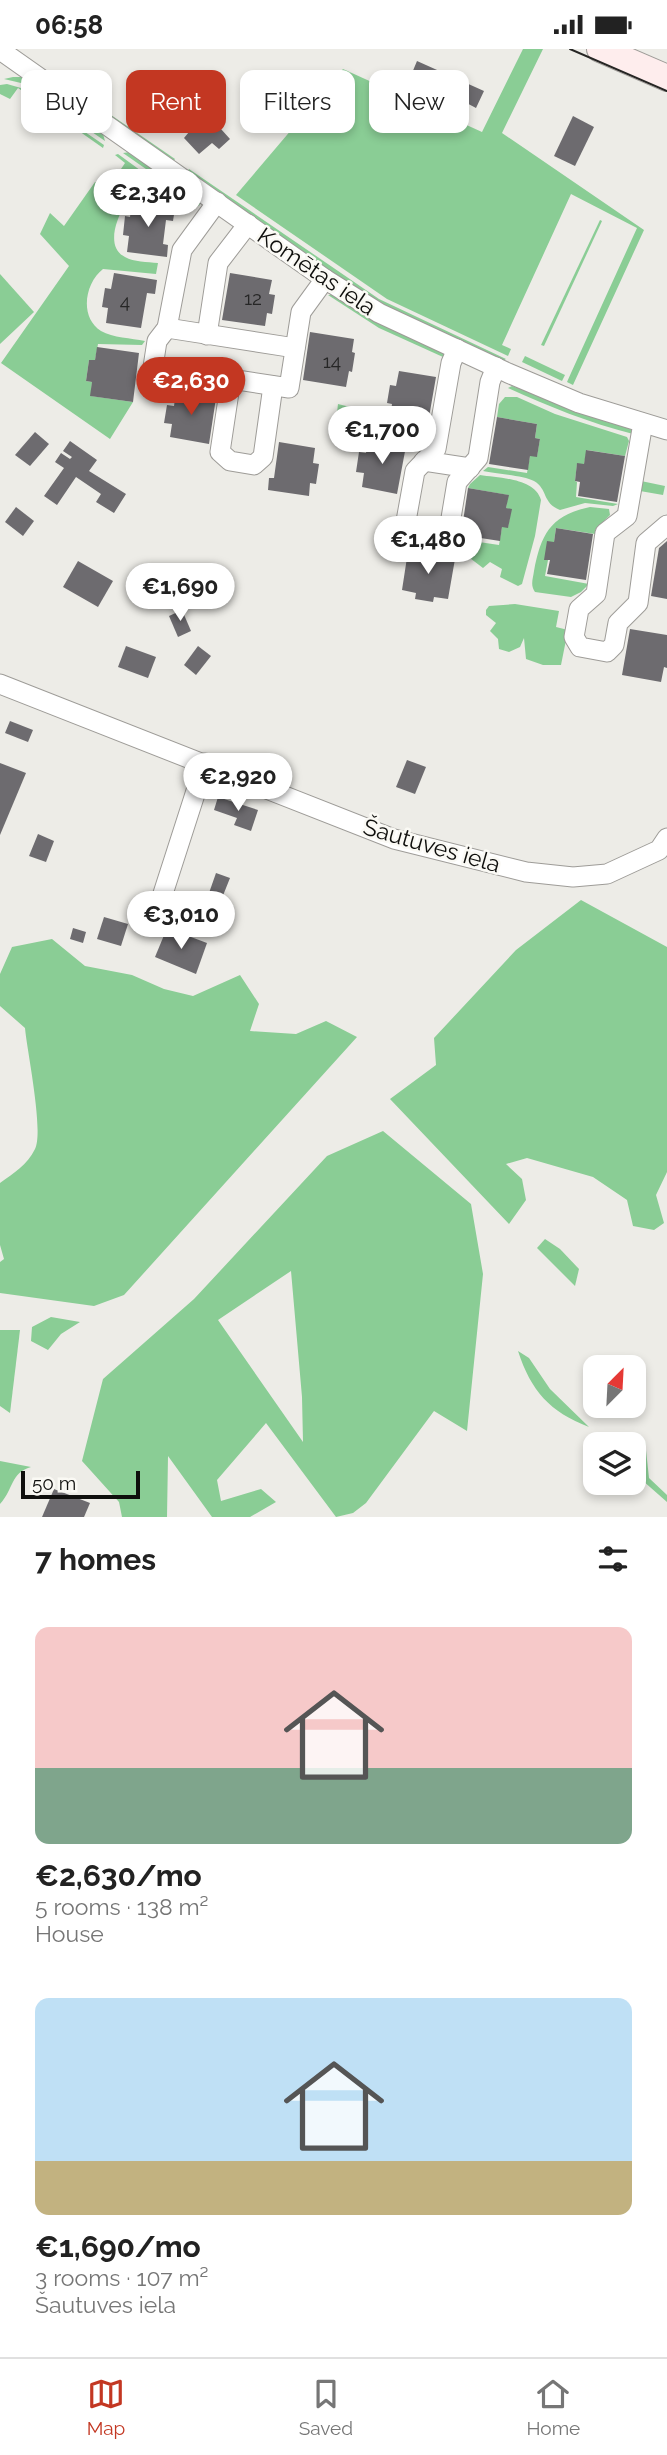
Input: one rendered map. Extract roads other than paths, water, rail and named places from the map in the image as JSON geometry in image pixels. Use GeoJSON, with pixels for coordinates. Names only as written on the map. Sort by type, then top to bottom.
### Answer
{"type":"FeatureCollection","features":[{"type":"Feature","properties":{"kind":"street"},"geometry":{"type":"LineString","coordinates":[[600,49],[667,78]]}},
{"type":"Feature","properties":{"kind":"street","name":"Komētas iela"},"geometry":{"type":"LineString","coordinates":[[3,56],[218,202],[325,279],[379,313],[579,403],[667,430]]}},
{"type":"Feature","properties":{"kind":"street"},"geometry":{"type":"LineString","coordinates":[[218,202],[182,250],[167,328],[157,341],[153,366],[289,389],[301,312],[325,279]]}},
{"type":"Feature","properties":{"kind":"street"},"geometry":{"type":"LineString","coordinates":[[207,335],[218,263],[248,224]]}},
{"type":"Feature","properties":{"kind":"street"},"geometry":{"type":"LineString","coordinates":[[167,328],[295,348]]}},
{"type":"Feature","properties":{"kind":"street"},"geometry":{"type":"LineString","coordinates":[[457,349],[451,363],[436,449],[415,471],[406,521],[416,532],[441,536],[449,530],[457,482],[478,458],[490,381],[496,367]]}},
{"type":"Feature","properties":{"kind":"street"},"geometry":{"type":"LineString","coordinates":[[230,379],[220,452],[230,461],[254,465],[262,457],[273,386]]}},
{"type":"Feature","properties":{"kind":"street"},"geometry":{"type":"LineString","coordinates":[[643,423],[627,516],[605,533],[596,594],[579,609],[574,637],[580,647],[607,652],[614,645],[618,623],[638,603],[646,543],[662,529]]}},
{"type":"Feature","properties":{"kind":"street"},"geometry":{"type":"LineString","coordinates":[[424,460],[470,468]]}},
{"type":"Feature","properties":{"kind":"street"},"geometry":{"type":"LineString","coordinates":[[618,525],[662,529]]}},
{"type":"Feature","properties":{"kind":"street","name":"Šautuves iela"},"geometry":{"type":"LineString","coordinates":[[0,684],[394,839],[526,872],[573,877],[607,874],[659,850],[667,838]]}},
{"type":"Feature","properties":{"kind":"street"},"geometry":{"type":"LineString","coordinates":[[159,906],[205,764]]}},
{"type":"Feature","properties":{"kind":"tram line"},"geometry":{"type":"LineString","coordinates":[[570,49],[667,91]]}}]}
